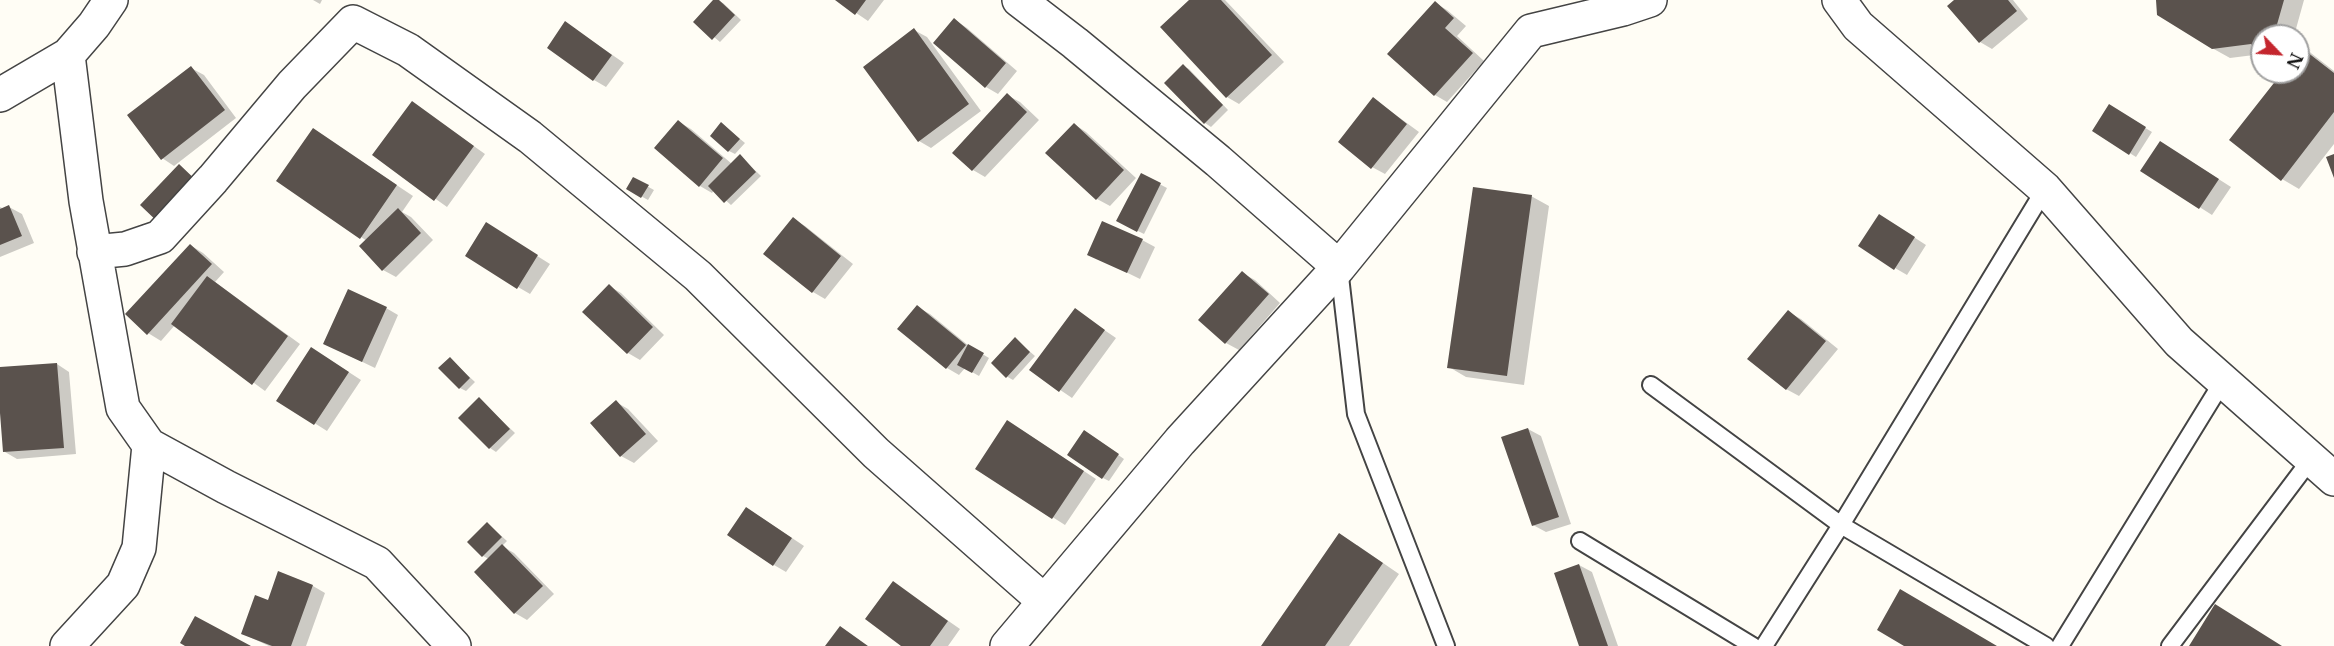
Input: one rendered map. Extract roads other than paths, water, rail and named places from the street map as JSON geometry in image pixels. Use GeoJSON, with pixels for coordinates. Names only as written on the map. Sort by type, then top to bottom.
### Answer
{"type":"FeatureCollection","features":[{"type":"Feature","properties":{"kind":"street"},"geometry":{"type":"LineString","coordinates":[[0,95],[68,55],[94,26],[111,0]]}},
{"type":"Feature","properties":{"kind":"street"},"geometry":{"type":"LineString","coordinates":[[1019,0],[1218,161],[1339,267]]}},
{"type":"Feature","properties":{"kind":"street"},"geometry":{"type":"LineString","coordinates":[[1007,646],[1180,441],[1339,267],[1531,31],[1623,9],[1650,0]]}},
{"type":"Feature","properties":{"kind":"street"},"geometry":{"type":"LineString","coordinates":[[1839,0],[1858,26],[2045,189],[2179,342],[2323,469]]}},
{"type":"Feature","properties":{"kind":"street"},"geometry":{"type":"LineString","coordinates":[[94,252],[125,249],[160,237],[213,179],[292,85],[353,22],[408,50],[530,137],[698,276],[876,453],[1044,601]]}},
{"type":"Feature","properties":{"kind":"street"},"geometry":{"type":"LineString","coordinates":[[68,55],[94,252],[123,408],[149,445],[226,487],[377,563],[454,646]]}},
{"type":"Feature","properties":{"kind":"street"},"geometry":{"type":"LineString","coordinates":[[67,646],[123,585],[139,548],[149,445]]}},
{"type":"Feature","properties":{"kind":"lane"},"geometry":{"type":"LineString","coordinates":[[1764,646],[1841,525],[2045,189]]}},
{"type":"Feature","properties":{"kind":"lane"},"geometry":{"type":"LineString","coordinates":[[1339,267],[1356,414],[1446,646]]}},
{"type":"Feature","properties":{"kind":"lane"},"geometry":{"type":"LineString","coordinates":[[2060,646],[2223,381]]}},
{"type":"Feature","properties":{"kind":"lane"},"geometry":{"type":"LineString","coordinates":[[1651,385],[1841,525],[2046,646]]}},
{"type":"Feature","properties":{"kind":"lane"},"geometry":{"type":"LineString","coordinates":[[2170,646],[2323,469]]}},
{"type":"Feature","properties":{"kind":"lane"},"geometry":{"type":"LineString","coordinates":[[1580,541],[1753,646]]}}]}
